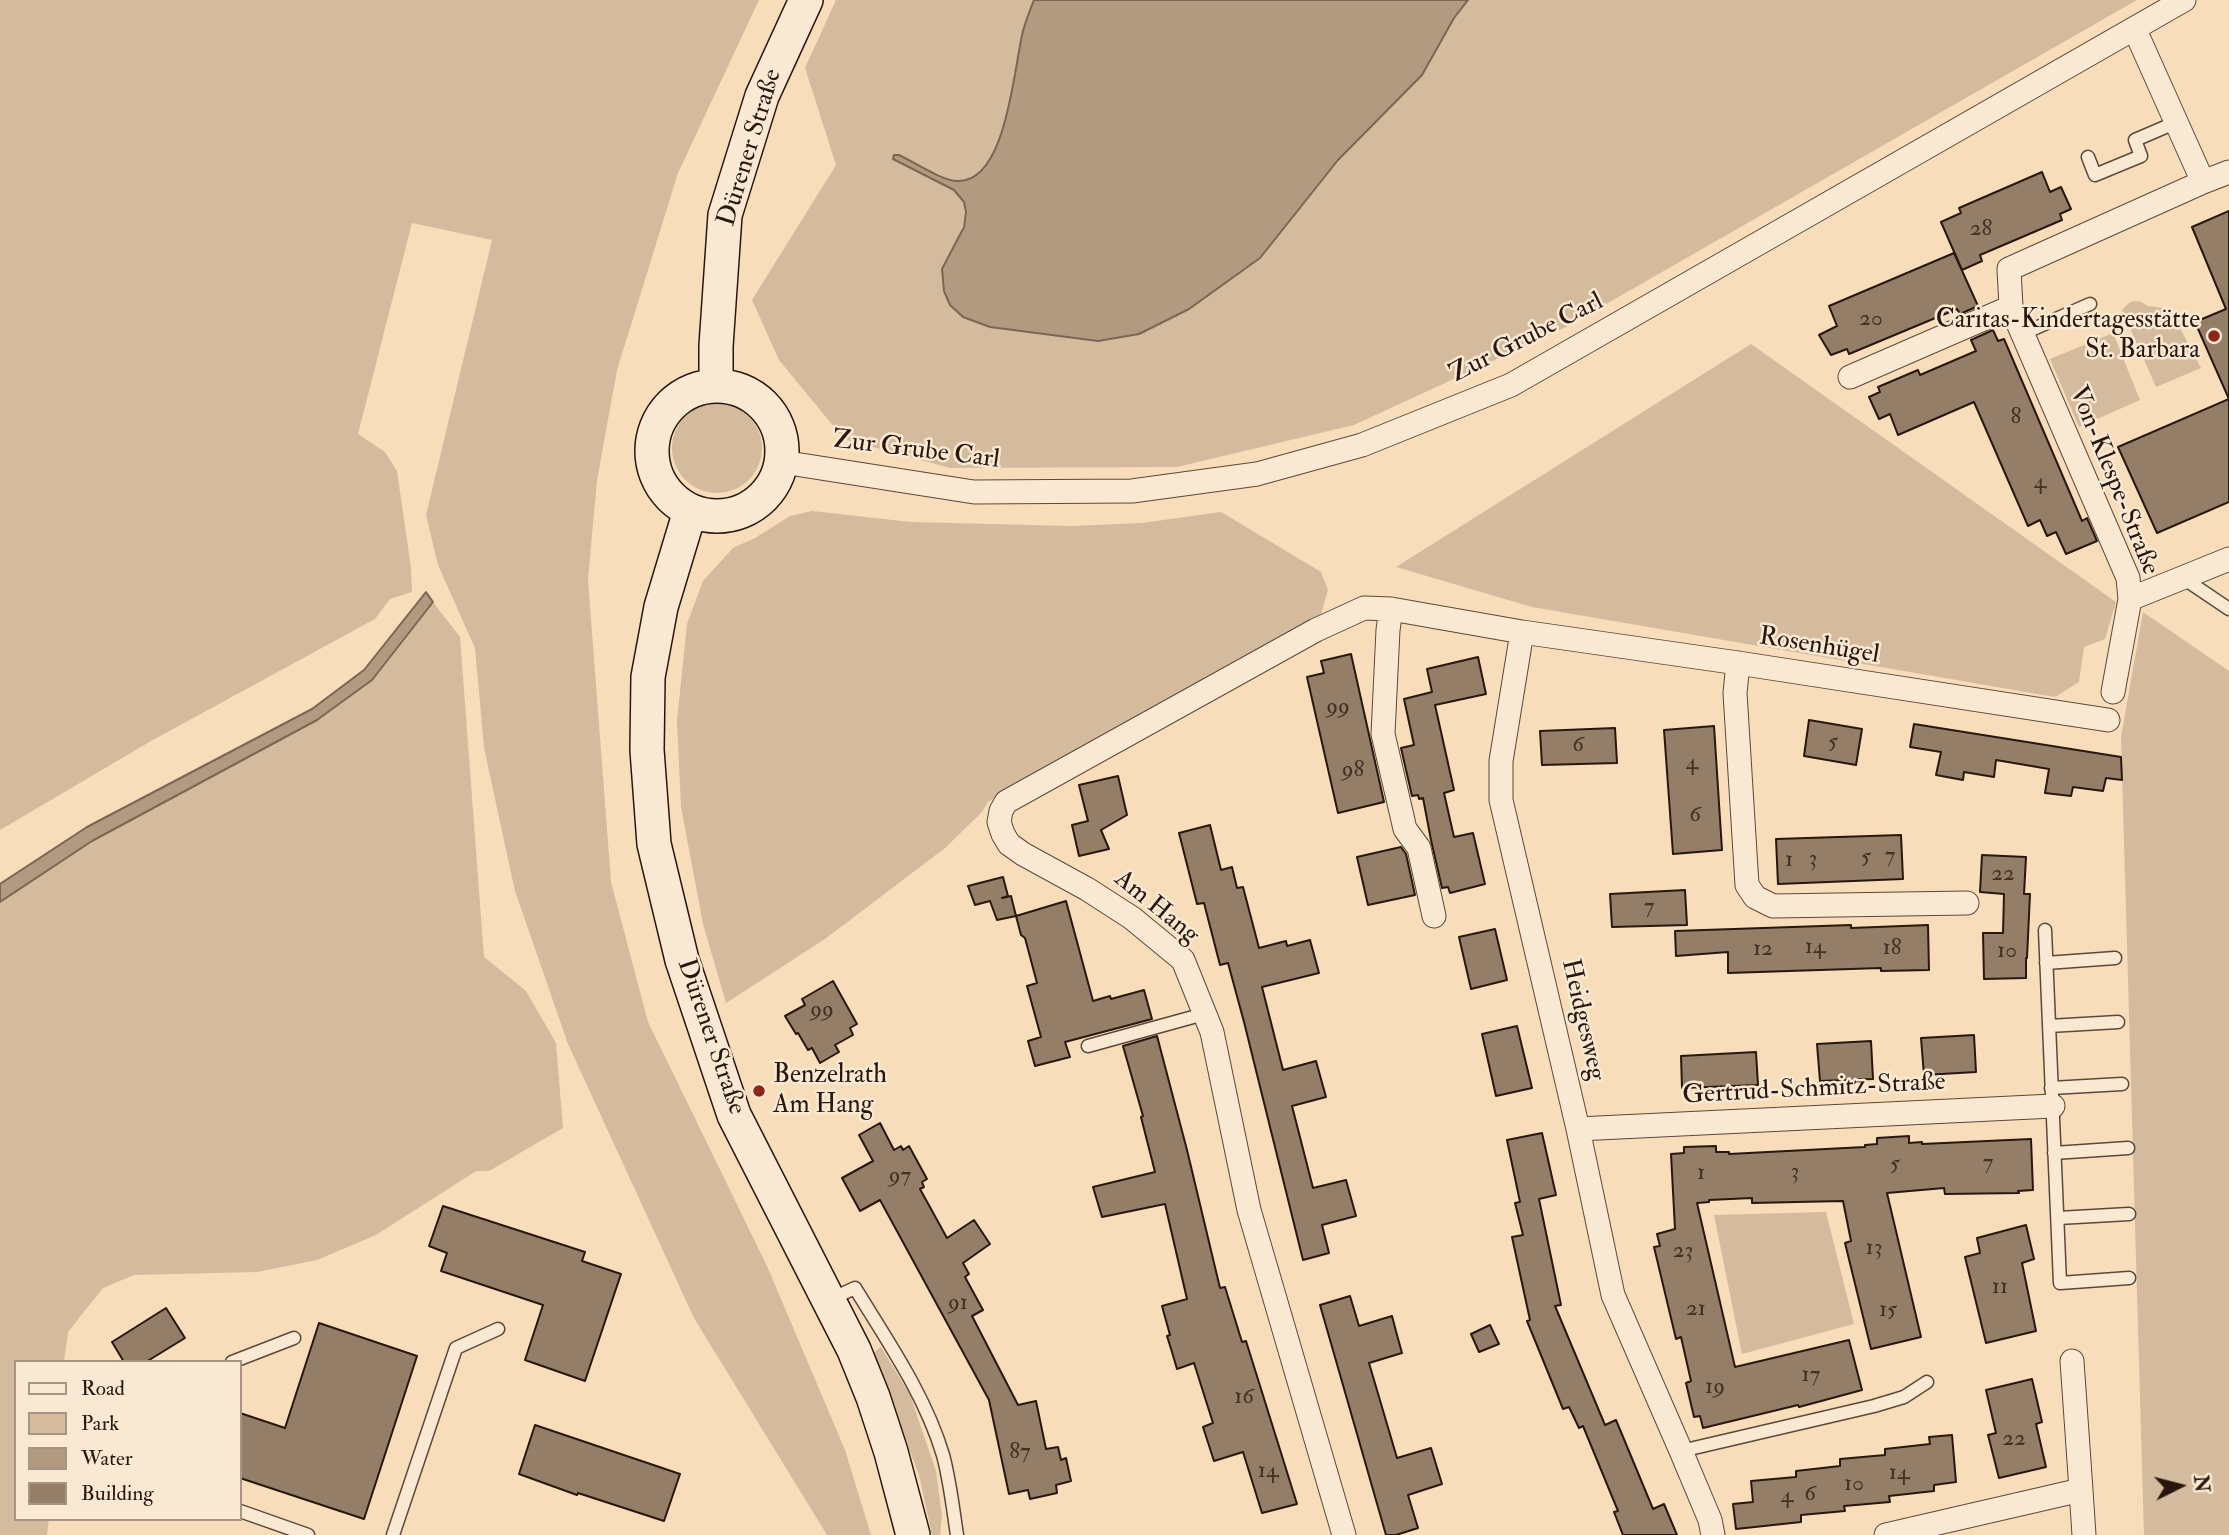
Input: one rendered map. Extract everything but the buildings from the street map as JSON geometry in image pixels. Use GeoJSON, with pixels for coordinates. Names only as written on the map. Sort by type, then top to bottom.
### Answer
{"type":"FeatureCollection","features":[{"type":"Feature","properties":{"kind":"main road","name":"Dürener Straße"},"geometry":{"type":"LineString","coordinates":[[716,386],[716,346],[725,215],[762,96],[806,0]]}},
{"type":"Feature","properties":{"kind":"main road"},"geometry":{"type":"LineString","coordinates":[[716,386],[738,389],[766,407],[780,434],[782,462],[769,492],[743,512],[719,517],[690,511],[665,491],[654,469],[652,442],[664,414],[683,396],[694,390],[716,386]]}},
{"type":"Feature","properties":{"kind":"main road","name":"Dürener Straße"},"geometry":{"type":"LineString","coordinates":[[690,511],[661,607],[648,677],[646,750],[654,844],[682,960],[726,1094],[734,1115],[854,1350],[873,1397],[913,1535]]}},
{"type":"Feature","properties":{"kind":"street","name":"Zur Grube Carl"},"geometry":{"type":"LineString","coordinates":[[782,462],[974,492],[1132,491],[1257,474],[1362,445],[1511,385],[2184,0]]}},
{"type":"Feature","properties":{"kind":"street"},"geometry":{"type":"LineString","coordinates":[[2135,30],[2203,182]]}},
{"type":"Feature","properties":{"kind":"street","name":"Von-Klespe-Straße"},"geometry":{"type":"LineString","coordinates":[[2113,692],[2130,599],[2128,578],[2011,307],[2009,269],[2229,172]]}},
{"type":"Feature","properties":{"kind":"street"},"geometry":{"type":"LineString","coordinates":[[1850,377],[2011,307]]}},
{"type":"Feature","properties":{"kind":"street","name":"Von-Klespe-Straße"},"geometry":{"type":"LineString","coordinates":[[2130,599],[2229,559]]}},
{"type":"Feature","properties":{"kind":"street","name":"Am Hang"},"geometry":{"type":"LineString","coordinates":[[1344,1535],[1249,1210],[1212,1032],[1183,961],[1132,918],[1009,845],[999,822],[1006,802],[1316,630],[1364,608],[1391,609]]}},
{"type":"Feature","properties":{"kind":"street"},"geometry":{"type":"LineString","coordinates":[[1434,916],[1419,848],[1405,829],[1382,734],[1391,609],[1522,632]]}},
{"type":"Feature","properties":{"kind":"street","name":"Rosenhügel"},"geometry":{"type":"LineString","coordinates":[[1522,632],[2108,720]]}},
{"type":"Feature","properties":{"kind":"street","name":"Heidgesweg"},"geometry":{"type":"LineString","coordinates":[[1522,632],[1501,761],[1501,800],[1578,1129],[1613,1295],[1710,1520],[1713,1535]]}},
{"type":"Feature","properties":{"kind":"street"},"geometry":{"type":"LineString","coordinates":[[1738,663],[1735,693],[1747,885],[1755,897],[1773,906],[1967,903]]}},
{"type":"Feature","properties":{"kind":"street","name":"Gertrud-Schmitz-Straße"},"geometry":{"type":"LineString","coordinates":[[1578,1129],[2052,1097]]}},
{"type":"Feature","properties":{"kind":"street"},"geometry":{"type":"LineString","coordinates":[[2072,1361],[2084,1535]]}},
{"type":"Feature","properties":{"kind":"street"},"geometry":{"type":"LineString","coordinates":[[1886,1535],[2081,1490]]}},
{"type":"Feature","properties":{"kind":"lane"},"geometry":{"type":"LineString","coordinates":[[2088,157],[2095,175],[2141,156],[2134,140],[2177,122]]}},
{"type":"Feature","properties":{"kind":"lane"},"geometry":{"type":"LineString","coordinates":[[2022,334],[2090,304]]}},
{"type":"Feature","properties":{"kind":"lane"},"geometry":{"type":"LineString","coordinates":[[2183,578],[2229,609]]}},
{"type":"Feature","properties":{"kind":"lane"},"geometry":{"type":"LineString","coordinates":[[2045,930],[2060,1283],[2129,1278]]}},
{"type":"Feature","properties":{"kind":"lane"},"geometry":{"type":"LineString","coordinates":[[2046,963],[2115,958]]}},
{"type":"Feature","properties":{"kind":"lane"},"geometry":{"type":"LineString","coordinates":[[1088,1046],[1205,1014]]}},
{"type":"Feature","properties":{"kind":"lane"},"geometry":{"type":"LineString","coordinates":[[2049,1026],[2118,1022]]}},
{"type":"Feature","properties":{"kind":"lane"},"geometry":{"type":"LineString","coordinates":[[2052,1097],[2122,1084]]}},
{"type":"Feature","properties":{"kind":"lane"},"geometry":{"type":"LineString","coordinates":[[2054,1153],[2128,1148]]}},
{"type":"Feature","properties":{"kind":"lane"},"geometry":{"type":"LineString","coordinates":[[2057,1218],[2129,1214]]}},
{"type":"Feature","properties":{"kind":"lane"},"geometry":{"type":"LineString","coordinates":[[829,1300],[855,1288],[911,1381],[943,1456],[957,1535]]}},
{"type":"Feature","properties":{"kind":"lane"},"geometry":{"type":"LineString","coordinates":[[393,1535],[456,1348],[498,1329]]}},
{"type":"Feature","properties":{"kind":"lane"},"geometry":{"type":"LineString","coordinates":[[237,1360],[294,1338]]}},
{"type":"Feature","properties":{"kind":"lane"},"geometry":{"type":"LineString","coordinates":[[1681,1451],[1874,1406],[1904,1397],[1927,1382]]}},
{"type":"Feature","properties":{"kind":"lane"},"geometry":{"type":"LineString","coordinates":[[242,1512],[308,1535]]}},
{"type":"Feature","properties":{"kind":"green space"},"geometry":{"type":"Polygon","coordinates":[[[0,0],[759,0],[678,173],[617,370],[597,480],[588,580],[611,882],[648,1022],[767,1266],[845,1450],[871,1535],[827,1535],[694,1318],[568,1044],[515,891],[484,748],[475,648],[438,565],[426,515],[492,240],[412,223],[358,434],[385,452],[397,471],[412,592],[390,599],[375,619],[151,741],[0,830],[0,0]]]}},
{"type":"Feature","properties":{"kind":"green space"},"geometry":{"type":"Polygon","coordinates":[[[836,0],[1034,0],[1023,31],[1006,120],[988,163],[974,176],[958,181],[936,175],[899,155],[893,159],[951,188],[965,209],[956,243],[942,269],[1338,160],[1422,75],[1454,18],[1468,0],[2137,0],[1566,327],[1354,425],[1177,467],[950,468],[844,439],[779,360],[752,300],[836,165],[805,68],[836,0]]]}},
{"type":"Feature","properties":{"kind":"green space"},"geometry":{"type":"Polygon","coordinates":[[[2139,301],[2148,306],[2170,309],[2201,368],[2156,387],[2122,310],[2130,302],[2139,301]]]}},
{"type":"Feature","properties":{"kind":"green space"},"geometry":{"type":"Polygon","coordinates":[[[2113,333],[2140,400],[2079,427],[2050,359],[2113,333]]]}},
{"type":"Feature","properties":{"kind":"green space"},"geometry":{"type":"Polygon","coordinates":[[[1751,344],[2116,602],[2105,639],[2084,647],[2079,682],[2055,697],[1532,607],[1396,567],[1751,344]]]}},
{"type":"Feature","properties":{"kind":"green space"},"geometry":{"type":"Polygon","coordinates":[[[717,403],[734,406],[749,416],[759,431],[762,448],[759,465],[749,480],[734,490],[717,493],[700,490],[685,480],[675,465],[672,448],[675,431],[685,416],[700,406],[717,403]]]}},
{"type":"Feature","properties":{"kind":"green space"},"geometry":{"type":"Polygon","coordinates":[[[812,511],[910,522],[1071,526],[1142,523],[1221,512],[1321,572],[1328,590],[1320,618],[988,802],[982,812],[945,848],[825,939],[726,1003],[703,924],[681,807],[677,721],[687,624],[703,581],[733,548],[790,516],[812,511]]]}},
{"type":"Feature","properties":{"kind":"green space"},"geometry":{"type":"Polygon","coordinates":[[[433,602],[460,637],[484,957],[526,991],[556,1043],[563,1128],[489,1171],[476,1171],[376,1235],[317,1260],[257,1272],[134,1275],[103,1288],[68,1332],[64,1360],[14,1360],[14,1521],[49,1521],[47,1535],[0,1535],[0,902],[92,841],[317,720],[372,680],[433,602]]]}},
{"type":"Feature","properties":{"kind":"green space"},"geometry":{"type":"Polygon","coordinates":[[[2143,612],[2229,671],[2229,1535],[2144,1535],[2121,737],[2143,612]]]}},
{"type":"Feature","properties":{"kind":"green space"},"geometry":{"type":"Polygon","coordinates":[[[1826,1212],[1854,1324],[1742,1354],[1714,1215],[1826,1212]]]}},
{"type":"Feature","properties":{"kind":"green space"},"geometry":{"type":"Polygon","coordinates":[[[881,1347],[910,1395],[936,1471],[942,1516],[940,1535],[932,1535],[919,1475],[873,1353],[881,1347]]]}},
{"type":"Feature","properties":{"kind":"water"},"geometry":{"type":"Polygon","coordinates":[[[1034,0],[1468,0],[1454,18],[1422,75],[1338,160],[1260,258],[1189,309],[1139,334],[1098,341],[990,327],[963,317],[950,305],[944,291],[942,269],[964,227],[964,202],[954,190],[893,159],[894,155],[899,155],[936,175],[958,181],[974,176],[988,163],[1006,119],[1023,31],[1034,0]]]}},
{"type":"Feature","properties":{"kind":"water"},"geometry":{"type":"Polygon","coordinates":[[[426,592],[433,602],[372,680],[317,720],[92,841],[0,902],[0,884],[87,827],[312,709],[364,670],[426,592]]]}},
{"type":"Feature","properties":{"kind":"place","name":"Caritas-Kindertagesstätte St. Barbara"},"geometry":{"type":"Point","coordinates":[2214,336]}},
{"type":"Feature","properties":{"kind":"place","name":"Benzelrath Am Hang"},"geometry":{"type":"Point","coordinates":[759,1091]}}]}
